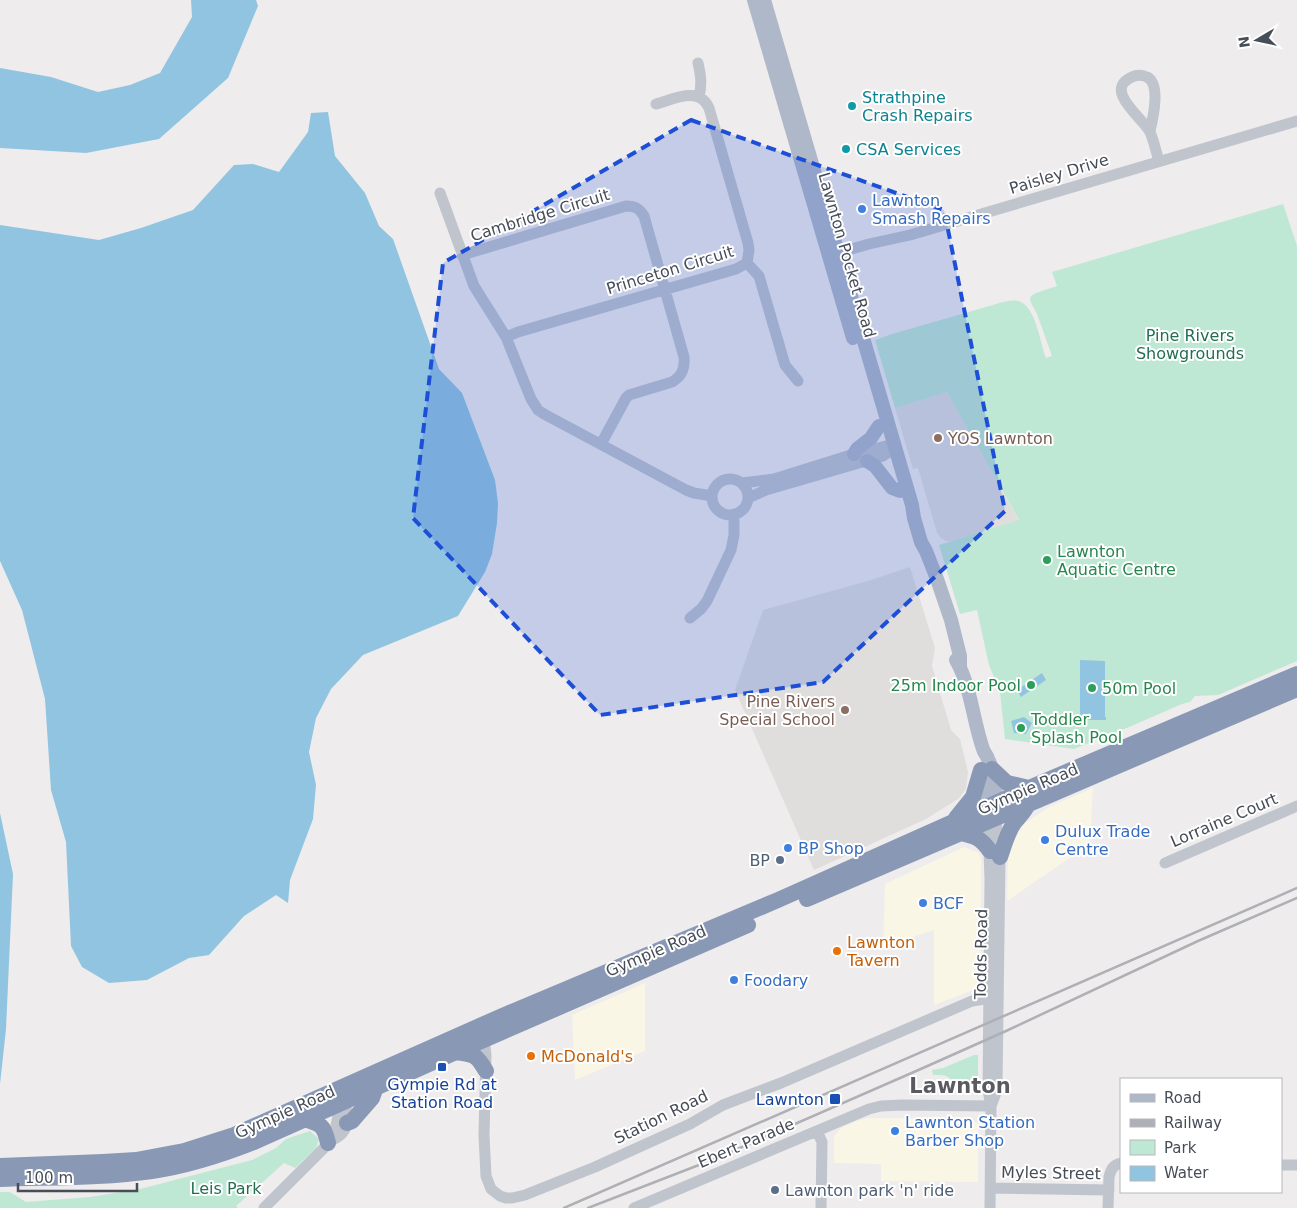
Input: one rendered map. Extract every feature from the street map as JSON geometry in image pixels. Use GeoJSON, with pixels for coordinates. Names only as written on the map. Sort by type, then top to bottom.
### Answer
{"type":"FeatureCollection","features":[{"type":"Feature","properties":{"kind":"highway","name":"Gympie Road"},"geometry":{"type":"LineString","coordinates":[[3,1172],[123,1161],[184,1151],[339,1097],[956,828],[1297,674]]}},
{"type":"Feature","properties":{"kind":"highway","name":"Gympie Road"},"geometry":{"type":"LineString","coordinates":[[1028,796],[1297,689]]}},
{"type":"Feature","properties":{"kind":"highway"},"geometry":{"type":"LineString","coordinates":[[986,769],[1028,796],[1024,812],[995,854],[979,838],[956,828],[960,811],[973,797],[986,769]]}},
{"type":"Feature","properties":{"kind":"highway","name":"Gympie Road"},"geometry":{"type":"LineString","coordinates":[[3,1172],[126,1174],[202,1160],[238,1148],[304,1119],[339,1097],[376,1087],[456,1052],[480,1034]]}},
{"type":"Feature","properties":{"kind":"highway"},"geometry":{"type":"LineString","coordinates":[[456,1052],[475,1056],[486,1071]]}},
{"type":"Feature","properties":{"kind":"highway"},"geometry":{"type":"LineString","coordinates":[[347,1123],[352,1121],[372,1098],[376,1087]]}},
{"type":"Feature","properties":{"kind":"highway"},"geometry":{"type":"LineString","coordinates":[[304,1119],[322,1126],[330,1141]]}},
{"type":"Feature","properties":{"kind":"main road","name":"Lawnton Pocket Road"},"geometry":{"type":"LineString","coordinates":[[754,0],[834,254],[879,426],[890,448],[912,505],[921,542],[937,579],[949,615],[960,656],[960,667],[983,751],[989,759],[986,769],[995,787],[992,812]]}},
{"type":"Feature","properties":{"kind":"main road","name":"Lawnton Pocket Road"},"geometry":{"type":"LineString","coordinates":[[764,0],[890,448],[900,491],[914,518]]}},
{"type":"Feature","properties":{"kind":"main road"},"geometry":{"type":"LineString","coordinates":[[854,454],[857,449],[871,438],[879,426]]}},
{"type":"Feature","properties":{"kind":"main road"},"geometry":{"type":"LineString","coordinates":[[867,461],[874,466],[892,488],[900,491]]}},
{"type":"Feature","properties":{"kind":"street"},"geometry":{"type":"LineString","coordinates":[[656,104],[687,95],[699,97],[702,77],[698,63]]}},
{"type":"Feature","properties":{"kind":"street","name":"Princeton Circuit"},"geometry":{"type":"LineString","coordinates":[[506,337],[736,269],[747,263],[748,243],[726,166],[709,108],[707,103],[699,97]]}},
{"type":"Feature","properties":{"kind":"street","name":"Paisley Drive"},"geometry":{"type":"LineString","coordinates":[[834,254],[910,235],[1297,121]]}},
{"type":"Feature","properties":{"kind":"street"},"geometry":{"type":"LineString","coordinates":[[1150,131],[1159,161]]}},
{"type":"Feature","properties":{"kind":"street"},"geometry":{"type":"LineString","coordinates":[[440,193],[474,286],[506,337],[531,399],[538,410],[686,490],[712,496]]}},
{"type":"Feature","properties":{"kind":"street","name":"Cambridge Circuit"},"geometry":{"type":"LineString","coordinates":[[462,255],[626,206],[636,207],[644,216],[684,357],[684,368],[678,379],[672,382],[629,395],[601,444]]}},
{"type":"Feature","properties":{"kind":"street"},"geometry":{"type":"LineString","coordinates":[[747,263],[759,276],[785,365],[798,381]]}},
{"type":"Feature","properties":{"kind":"street"},"geometry":{"type":"LineString","coordinates":[[742,483],[774,479],[854,454],[890,448]]}},
{"type":"Feature","properties":{"kind":"street"},"geometry":{"type":"LineString","coordinates":[[748,498],[766,490],[883,456],[890,448]]}},
{"type":"Feature","properties":{"kind":"street"},"geometry":{"type":"LineString","coordinates":[[726,479],[738,480],[742,483],[746,487],[748,498],[742,510],[734,514],[725,514],[714,505],[712,496],[716,485],[726,479]]}},
{"type":"Feature","properties":{"kind":"street"},"geometry":{"type":"LineString","coordinates":[[690,618],[707,601],[731,550],[734,535],[734,514]]}},
{"type":"Feature","properties":{"kind":"street","name":"Lorraine Court"},"geometry":{"type":"LineString","coordinates":[[1165,863],[1297,806]]}},
{"type":"Feature","properties":{"kind":"street","name":"Todds Road"},"geometry":{"type":"LineString","coordinates":[[990,1208],[991,1106],[997,1090],[994,997],[995,854],[998,846],[992,812]]}},
{"type":"Feature","properties":{"kind":"street","name":"Station Road"},"geometry":{"type":"LineString","coordinates":[[480,1034],[486,1055],[484,1144],[486,1176],[491,1189],[506,1198],[518,1197],[595,1167],[690,1124],[742,1097],[781,1083],[972,1001],[994,997]]}},
{"type":"Feature","properties":{"kind":"street"},"geometry":{"type":"LineString","coordinates":[[264,1208],[330,1141],[339,1137],[344,1131],[347,1123],[347,1112],[339,1097]]}},
{"type":"Feature","properties":{"kind":"street"},"geometry":{"type":"LineString","coordinates":[[330,1141],[338,1120],[339,1097]]}},
{"type":"Feature","properties":{"kind":"street","name":"Ebert Parade"},"geometry":{"type":"LineString","coordinates":[[634,1208],[650,1205],[861,1111],[881,1106],[902,1105],[991,1106]]}},
{"type":"Feature","properties":{"kind":"street"},"geometry":{"type":"LineString","coordinates":[[817,1131],[822,1142],[821,1208]]}},
{"type":"Feature","properties":{"kind":"street","name":"Myles Street"},"geometry":{"type":"LineString","coordinates":[[990,1188],[1108,1190],[1111,1168],[1120,1163]]}},
{"type":"Feature","properties":{"kind":"street"},"geometry":{"type":"LineString","coordinates":[[1282,1165],[1297,1165]]}},
{"type":"Feature","properties":{"kind":"street"},"geometry":{"type":"LineString","coordinates":[[1108,1190],[1108,1208]]}},
{"type":"Feature","properties":{"kind":"highlighted area"},"geometry":{"type":"Polygon","coordinates":[[[691,120],[944,210],[1005,511],[823,682],[600,715],[413,518],[443,263],[691,120]]]}},
{"type":"Feature","properties":{"kind":"shaded area","name":"YOS Lawnton"},"geometry":{"type":"Polygon","coordinates":[[[947,391],[1019,521],[952,541],[946,541],[937,533],[918,468],[913,469],[895,408],[947,391]]]}},
{"type":"Feature","properties":{"kind":"shaded area","name":"Pine Rivers Special School"},"geometry":{"type":"Polygon","coordinates":[[[910,567],[935,648],[932,666],[951,730],[960,739],[968,772],[966,789],[958,799],[926,819],[814,870],[735,690],[763,610],[868,581],[910,567]]]}},
{"type":"Feature","properties":{"kind":"shaded area"},"geometry":{"type":"Polygon","coordinates":[[[1093,788],[1090,844],[1007,901],[1008,856],[1012,843],[1025,823],[1051,806],[1093,788]]]}},
{"type":"Feature","properties":{"kind":"shaded area"},"geometry":{"type":"Polygon","coordinates":[[[964,847],[979,853],[981,859],[980,981],[976,989],[934,1005],[934,930],[883,947],[885,884],[964,847]]]}},
{"type":"Feature","properties":{"kind":"shaded area"},"geometry":{"type":"Polygon","coordinates":[[[645,983],[645,1051],[575,1080],[572,1015],[645,983]]]}},
{"type":"Feature","properties":{"kind":"shaded area"},"geometry":{"type":"Polygon","coordinates":[[[869,1118],[972,1119],[978,1124],[978,1182],[881,1181],[881,1164],[834,1163],[834,1137],[841,1128],[856,1121],[869,1118]]]}},
{"type":"Feature","properties":{"kind":"green space","name":"Pine Rivers Showgrounds"},"geometry":{"type":"Polygon","coordinates":[[[1283,204],[1297,246],[1297,661],[1218,695],[1195,696],[1190,702],[1074,749],[1005,739],[1000,692],[989,665],[977,610],[960,614],[939,545],[1019,520],[947,392],[895,408],[875,340],[1003,302],[1019,301],[1030,310],[1037,326],[1046,358],[1052,356],[1030,299],[1036,293],[1057,286],[1052,272],[1283,204]]]}},
{"type":"Feature","properties":{"kind":"green space"},"geometry":{"type":"Polygon","coordinates":[[[978,1055],[978,1090],[976,1091],[961,1091],[947,1076],[933,1075],[932,1070],[943,1068],[978,1055]]]}},
{"type":"Feature","properties":{"kind":"green space","name":"Leis Park"},"geometry":{"type":"Polygon","coordinates":[[[310,1131],[319,1139],[316,1148],[295,1168],[284,1163],[236,1206],[238,1208],[0,1208],[0,1192],[10,1192],[26,1202],[90,1197],[140,1189],[252,1160],[276,1148],[286,1139],[310,1131]]]}},
{"type":"Feature","properties":{"kind":"water"},"geometry":{"type":"Polygon","coordinates":[[[191,0],[256,0],[258,6],[228,78],[159,139],[86,153],[0,148],[0,68],[51,77],[98,92],[130,85],[160,73],[192,17],[191,0]]]}},
{"type":"Feature","properties":{"kind":"water"},"geometry":{"type":"Polygon","coordinates":[[[328,112],[335,156],[365,193],[379,226],[393,239],[439,369],[462,393],[495,480],[498,503],[492,554],[485,572],[458,616],[363,655],[331,689],[316,718],[309,752],[316,785],[313,819],[290,880],[288,903],[276,895],[244,916],[209,955],[189,958],[147,980],[109,983],[82,967],[71,946],[66,842],[51,790],[45,699],[22,610],[0,561],[0,225],[99,240],[141,228],[193,210],[234,165],[253,164],[279,172],[308,132],[311,113],[328,112]]]}},
{"type":"Feature","properties":{"kind":"water","name":"50m Pool"},"geometry":{"type":"Polygon","coordinates":[[[1080,660],[1105,661],[1106,720],[1078,720],[1078,716],[1080,716],[1080,660]]]}},
{"type":"Feature","properties":{"kind":"water","name":"25m Indoor Pool"},"geometry":{"type":"Polygon","coordinates":[[[1042,673],[1046,680],[1021,697],[1017,690],[1042,673]]]}},
{"type":"Feature","properties":{"kind":"water","name":"Toddler Splash Pool"},"geometry":{"type":"Polygon","coordinates":[[[1024,717],[1032,723],[1026,734],[1014,733],[1011,721],[1024,717]]]}},
{"type":"Feature","properties":{"kind":"water"},"geometry":{"type":"Polygon","coordinates":[[[0,813],[13,874],[6,1029],[0,1084],[0,813]]]}},
{"type":"Feature","properties":{"kind":"railway"},"geometry":{"type":"LineString","coordinates":[[564,1208],[1297,888]]}},
{"type":"Feature","properties":{"kind":"railway"},"geometry":{"type":"LineString","coordinates":[[588,1208],[717,1158],[923,1068],[1198,941],[1297,898]]}},
{"type":"Feature","properties":{"kind":"place","name":"Strathpine Crash Repairs"},"geometry":{"type":"Point","coordinates":[852,106]}},
{"type":"Feature","properties":{"kind":"place","name":"CSA Services"},"geometry":{"type":"Point","coordinates":[846,149]}},
{"type":"Feature","properties":{"kind":"place","name":"Lawnton Smash Repairs"},"geometry":{"type":"Point","coordinates":[862,209]}},
{"type":"Feature","properties":{"kind":"place","name":"YOS Lawnton"},"geometry":{"type":"Point","coordinates":[938,438]}},
{"type":"Feature","properties":{"kind":"place","name":"Lawnton Aquatic Centre"},"geometry":{"type":"Point","coordinates":[1047,560]}},
{"type":"Feature","properties":{"kind":"place","name":"25m Indoor Pool"},"geometry":{"type":"Point","coordinates":[1031,685]}},
{"type":"Feature","properties":{"kind":"place","name":"50m Pool"},"geometry":{"type":"Point","coordinates":[1092,688]}},
{"type":"Feature","properties":{"kind":"place","name":"Pine Rivers Special School"},"geometry":{"type":"Point","coordinates":[845,710]}},
{"type":"Feature","properties":{"kind":"place","name":"Toddler Splash Pool"},"geometry":{"type":"Point","coordinates":[1021,728]}},
{"type":"Feature","properties":{"kind":"place","name":"Dulux Trade Centre"},"geometry":{"type":"Point","coordinates":[1045,840]}},
{"type":"Feature","properties":{"kind":"place","name":"BP Shop"},"geometry":{"type":"Point","coordinates":[788,848]}},
{"type":"Feature","properties":{"kind":"place","name":"BP"},"geometry":{"type":"Point","coordinates":[780,860]}},
{"type":"Feature","properties":{"kind":"place","name":"BCF"},"geometry":{"type":"Point","coordinates":[923,903]}},
{"type":"Feature","properties":{"kind":"place","name":"Lawnton Tavern"},"geometry":{"type":"Point","coordinates":[837,951]}},
{"type":"Feature","properties":{"kind":"place","name":"Foodary"},"geometry":{"type":"Point","coordinates":[734,980]}},
{"type":"Feature","properties":{"kind":"place","name":"McDonald's"},"geometry":{"type":"Point","coordinates":[531,1056]}},
{"type":"Feature","properties":{"kind":"place","name":"Gympie Rd at Station Road"},"geometry":{"type":"Point","coordinates":[442,1067]}},
{"type":"Feature","properties":{"kind":"place","name":"Lawnton"},"geometry":{"type":"Point","coordinates":[835,1099]}},
{"type":"Feature","properties":{"kind":"place","name":"Lawnton Station Barber Shop"},"geometry":{"type":"Point","coordinates":[895,1131]}},
{"type":"Feature","properties":{"kind":"place","name":"Lawnton park 'n' ride"},"geometry":{"type":"Point","coordinates":[775,1190]}},
{"type":"Feature","properties":{"kind":"district","name":"Lawnton"},"geometry":{"type":"Point","coordinates":[960,1086]}}]}
